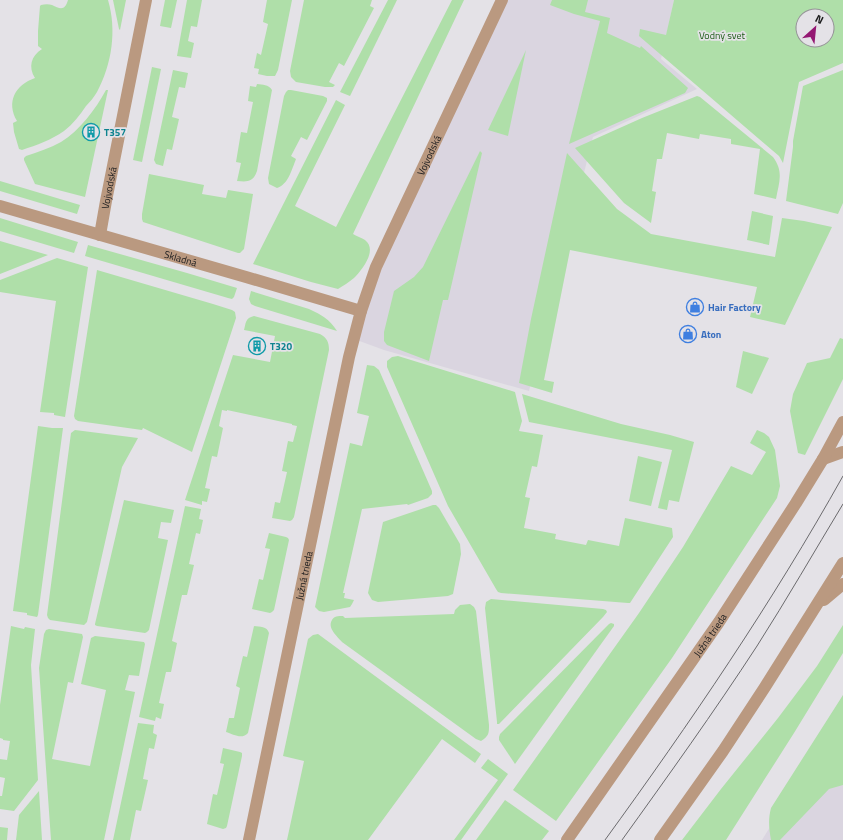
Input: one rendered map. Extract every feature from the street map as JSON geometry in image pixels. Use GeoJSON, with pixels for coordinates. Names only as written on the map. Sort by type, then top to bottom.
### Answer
{"type":"FeatureCollection","features":[{"type":"Feature","properties":{"kind":"street","name":"Vojvodská"},"geometry":{"type":"LineString","coordinates":[[100,235],[146,0]]}},
{"type":"Feature","properties":{"kind":"street","name":"Vojvodská"},"geometry":{"type":"LineString","coordinates":[[361,312],[376,268],[502,0]]}},
{"type":"Feature","properties":{"kind":"street","name":"Skladná"},"geometry":{"type":"LineString","coordinates":[[0,206],[361,312]]}},
{"type":"Feature","properties":{"kind":"street","name":"Južná trieda"},"geometry":{"type":"LineString","coordinates":[[249,840],[349,357],[361,312]]}},
{"type":"Feature","properties":{"kind":"street","name":"Južná trieda"},"geometry":{"type":"LineString","coordinates":[[567,840],[719,622],[796,503],[823,459],[843,422]]}},
{"type":"Feature","properties":{"kind":"street"},"geometry":{"type":"LineString","coordinates":[[823,459],[843,452]]}},
{"type":"Feature","properties":{"kind":"street"},"geometry":{"type":"LineString","coordinates":[[660,840],[727,745],[816,608],[843,563]]}},
{"type":"Feature","properties":{"kind":"street"},"geometry":{"type":"LineString","coordinates":[[816,608],[843,584]]}},
{"type":"Feature","properties":{"kind":"shaded area"},"geometry":{"type":"Polygon","coordinates":[[[502,0],[674,0],[661,59],[697,89],[593,137],[529,391],[384,350],[354,339],[361,311],[502,0]]]}},
{"type":"Feature","properties":{"kind":"shaded area"},"geometry":{"type":"Polygon","coordinates":[[[843,695],[843,840],[762,840],[811,761],[843,695]]]}},
{"type":"Feature","properties":{"kind":"green space"},"geometry":{"type":"Polygon","coordinates":[[[68,0],[108,0],[111,11],[112,47],[106,70],[96,94],[79,116],[64,131],[54,137],[22,150],[19,149],[14,132],[13,123],[17,121],[12,107],[14,95],[22,85],[35,78],[31,66],[33,58],[42,49],[38,46],[40,6],[48,4],[62,8],[67,4],[68,0]]]}},
{"type":"Feature","properties":{"kind":"green space"},"geometry":{"type":"Polygon","coordinates":[[[113,0],[126,0],[120,30],[119,29],[113,0]]]}},
{"type":"Feature","properties":{"kind":"green space"},"geometry":{"type":"Polygon","coordinates":[[[165,0],[177,0],[171,28],[160,26],[165,0]]]}},
{"type":"Feature","properties":{"kind":"green space"},"geometry":{"type":"Polygon","coordinates":[[[187,0],[202,0],[197,27],[191,26],[188,41],[194,43],[191,58],[177,56],[187,0]]]}},
{"type":"Feature","properties":{"kind":"green space"},"geometry":{"type":"Polygon","coordinates":[[[267,0],[292,0],[278,70],[275,76],[258,74],[259,69],[254,68],[257,53],[261,55],[268,24],[263,22],[267,0]]]}},
{"type":"Feature","properties":{"kind":"green space"},"geometry":{"type":"Polygon","coordinates":[[[304,0],[372,0],[370,6],[374,8],[344,66],[339,63],[329,82],[335,85],[333,87],[296,82],[291,77],[290,71],[304,0]]]}},
{"type":"Feature","properties":{"kind":"green space"},"geometry":{"type":"Polygon","coordinates":[[[388,0],[397,0],[350,96],[340,92],[388,0]]]}},
{"type":"Feature","properties":{"kind":"green space"},"geometry":{"type":"Polygon","coordinates":[[[452,0],[464,0],[353,234],[365,240],[369,244],[369,254],[361,270],[354,278],[338,289],[253,264],[336,100],[345,105],[295,206],[336,227],[452,0]]]}},
{"type":"Feature","properties":{"kind":"green space"},"geometry":{"type":"Polygon","coordinates":[[[552,0],[588,0],[585,12],[610,18],[607,33],[640,48],[641,46],[688,88],[685,93],[569,144],[600,21],[574,14],[550,5],[552,0]]]}},
{"type":"Feature","properties":{"kind":"green space","name":"Vodný svet"},"geometry":{"type":"Polygon","coordinates":[[[674,0],[843,0],[843,63],[799,82],[783,163],[779,156],[639,36],[640,29],[666,35],[674,0]]]}},
{"type":"Feature","properties":{"kind":"green space"},"geometry":{"type":"Polygon","coordinates":[[[526,50],[508,136],[488,130],[526,50]]]}},
{"type":"Feature","properties":{"kind":"green space"},"geometry":{"type":"Polygon","coordinates":[[[152,67],[161,69],[142,162],[133,160],[152,67]]]}},
{"type":"Feature","properties":{"kind":"green space"},"geometry":{"type":"Polygon","coordinates":[[[173,70],[188,73],[185,88],[179,87],[172,117],[179,119],[172,150],[167,149],[163,166],[156,164],[154,160],[173,70]]]}},
{"type":"Feature","properties":{"kind":"green space"},"geometry":{"type":"Polygon","coordinates":[[[843,70],[843,203],[838,214],[786,201],[793,141],[803,86],[843,70]]]}},
{"type":"Feature","properties":{"kind":"green space"},"geometry":{"type":"Polygon","coordinates":[[[257,84],[267,86],[272,90],[257,171],[254,177],[250,180],[237,181],[241,163],[236,162],[241,132],[247,133],[253,102],[248,101],[250,86],[256,87],[257,84]]]}},
{"type":"Feature","properties":{"kind":"green space"},"geometry":{"type":"Polygon","coordinates":[[[106,90],[108,90],[85,197],[35,184],[24,158],[57,144],[68,137],[86,119],[106,90]]]}},
{"type":"Feature","properties":{"kind":"green space"},"geometry":{"type":"Polygon","coordinates":[[[288,90],[323,96],[327,98],[327,101],[307,140],[301,137],[291,156],[296,159],[287,180],[284,184],[277,188],[269,184],[268,178],[284,96],[288,90]]]}},
{"type":"Feature","properties":{"kind":"green space"},"geometry":{"type":"Polygon","coordinates":[[[697,96],[773,157],[780,172],[776,199],[754,194],[760,149],[731,144],[731,139],[700,134],[699,139],[667,133],[662,159],[657,159],[652,191],[656,192],[651,223],[624,203],[575,148],[642,118],[697,96]]]}},
{"type":"Feature","properties":{"kind":"green space"},"geometry":{"type":"Polygon","coordinates":[[[480,151],[482,153],[448,300],[443,300],[429,361],[387,345],[384,341],[384,332],[394,291],[414,277],[423,267],[480,151]]]}},
{"type":"Feature","properties":{"kind":"green space"},"geometry":{"type":"Polygon","coordinates":[[[567,153],[617,209],[651,234],[775,257],[782,218],[832,227],[785,325],[750,317],[757,287],[570,250],[544,380],[554,382],[552,393],[519,383],[531,319],[567,153]]]}},
{"type":"Feature","properties":{"kind":"green space"},"geometry":{"type":"Polygon","coordinates":[[[149,174],[204,185],[202,194],[226,198],[228,190],[253,194],[244,249],[238,253],[143,222],[142,214],[149,174]]]}},
{"type":"Feature","properties":{"kind":"green space"},"geometry":{"type":"Polygon","coordinates":[[[0,181],[80,205],[77,214],[0,191],[0,181]]]}},
{"type":"Feature","properties":{"kind":"green space"},"geometry":{"type":"Polygon","coordinates":[[[752,211],[773,216],[769,245],[747,240],[752,211]]]}},
{"type":"Feature","properties":{"kind":"green space"},"geometry":{"type":"Polygon","coordinates":[[[0,218],[78,242],[74,253],[0,231],[0,218]]]}},
{"type":"Feature","properties":{"kind":"green space"},"geometry":{"type":"Polygon","coordinates":[[[0,241],[48,255],[0,274],[0,241]]]}},
{"type":"Feature","properties":{"kind":"green space"},"geometry":{"type":"Polygon","coordinates":[[[88,245],[237,288],[234,297],[232,299],[228,298],[85,256],[88,245]]]}},
{"type":"Feature","properties":{"kind":"green space"},"geometry":{"type":"Polygon","coordinates":[[[57,258],[88,267],[65,417],[54,415],[54,413],[40,412],[56,301],[0,292],[0,280],[57,258]]]}},
{"type":"Feature","properties":{"kind":"green space"},"geometry":{"type":"Polygon","coordinates":[[[97,270],[213,304],[235,312],[236,318],[192,452],[143,428],[142,430],[78,421],[75,419],[74,416],[97,270]]]}},
{"type":"Feature","properties":{"kind":"green space"},"geometry":{"type":"Polygon","coordinates":[[[251,291],[318,313],[331,323],[337,331],[255,306],[251,304],[249,299],[251,291]]]}},
{"type":"Feature","properties":{"kind":"green space"},"geometry":{"type":"Polygon","coordinates":[[[254,316],[320,334],[327,340],[329,345],[294,517],[290,521],[272,518],[275,502],[280,503],[287,472],[282,471],[288,441],[293,442],[297,426],[227,410],[222,410],[219,426],[223,428],[217,457],[212,456],[205,488],[210,489],[207,502],[202,501],[202,505],[185,500],[233,355],[270,362],[275,336],[244,330],[247,319],[254,316]]]}},
{"type":"Feature","properties":{"kind":"green space"},"geometry":{"type":"Polygon","coordinates":[[[840,338],[843,339],[843,379],[805,455],[798,453],[790,411],[793,394],[807,363],[830,358],[840,338]]]}},
{"type":"Feature","properties":{"kind":"green space"},"geometry":{"type":"Polygon","coordinates":[[[743,351],[769,358],[752,394],[736,387],[743,351]]]}},
{"type":"Feature","properties":{"kind":"green space"},"geometry":{"type":"Polygon","coordinates":[[[398,356],[515,392],[522,421],[519,431],[543,435],[537,467],[532,466],[525,497],[530,498],[524,528],[556,534],[555,539],[586,545],[588,540],[619,546],[625,518],[672,528],[673,537],[630,603],[498,592],[448,506],[387,367],[387,361],[392,357],[398,356]]]}},
{"type":"Feature","properties":{"kind":"green space"},"geometry":{"type":"Polygon","coordinates":[[[367,365],[374,366],[379,370],[432,494],[428,498],[408,505],[362,509],[343,593],[345,593],[344,598],[354,600],[350,607],[324,612],[319,611],[315,607],[350,443],[362,446],[369,416],[357,413],[367,365]]]}},
{"type":"Feature","properties":{"kind":"green space"},"geometry":{"type":"Polygon","coordinates":[[[522,394],[621,424],[694,442],[679,502],[669,500],[667,510],[658,508],[672,450],[529,422],[522,394]]]}},
{"type":"Feature","properties":{"kind":"green space"},"geometry":{"type":"Polygon","coordinates":[[[38,426],[63,428],[37,617],[27,615],[27,613],[13,611],[38,426]]]}},
{"type":"Feature","properties":{"kind":"green space"},"geometry":{"type":"Polygon","coordinates":[[[75,430],[138,438],[122,467],[87,622],[84,625],[50,620],[47,615],[71,433],[75,430]]]}},
{"type":"Feature","properties":{"kind":"green space"},"geometry":{"type":"Polygon","coordinates":[[[757,430],[769,437],[775,450],[780,486],[777,498],[672,658],[556,821],[513,790],[639,613],[683,547],[731,466],[752,475],[766,452],[750,443],[757,430]]]}},
{"type":"Feature","properties":{"kind":"green space"},"geometry":{"type":"Polygon","coordinates":[[[638,456],[662,462],[651,506],[629,501],[638,456]]]}},
{"type":"Feature","properties":{"kind":"green space"},"geometry":{"type":"Polygon","coordinates":[[[124,500],[174,510],[171,523],[161,522],[158,538],[168,540],[149,630],[145,633],[95,625],[124,500]]]}},
{"type":"Feature","properties":{"kind":"green space"},"geometry":{"type":"Polygon","coordinates":[[[436,505],[439,508],[460,544],[461,554],[453,594],[448,596],[378,602],[372,600],[368,593],[383,522],[436,505]]]}},
{"type":"Feature","properties":{"kind":"green space"},"geometry":{"type":"Polygon","coordinates":[[[185,506],[201,509],[199,519],[203,520],[200,534],[196,533],[189,564],[194,565],[187,595],[182,595],[172,641],[177,643],[171,672],[166,672],[159,703],[164,704],[161,719],[156,717],[155,721],[139,717],[185,506]]]}},
{"type":"Feature","properties":{"kind":"green space"},"geometry":{"type":"Polygon","coordinates":[[[269,533],[286,537],[289,540],[274,610],[270,613],[252,609],[259,579],[263,580],[270,549],[265,548],[269,533]]]}},
{"type":"Feature","properties":{"kind":"green space"},"geometry":{"type":"Polygon","coordinates":[[[491,599],[603,609],[607,612],[499,724],[497,724],[485,608],[486,602],[491,599]]]}},
{"type":"Feature","properties":{"kind":"green space"},"geometry":{"type":"Polygon","coordinates":[[[470,604],[476,611],[489,725],[486,738],[481,741],[476,739],[342,642],[333,632],[331,626],[333,619],[338,616],[343,616],[345,618],[454,614],[455,610],[460,605],[470,604]]]}},
{"type":"Feature","properties":{"kind":"green space"},"geometry":{"type":"Polygon","coordinates":[[[611,623],[614,624],[614,626],[515,764],[499,740],[500,734],[611,623]]]}},
{"type":"Feature","properties":{"kind":"green space"},"geometry":{"type":"Polygon","coordinates":[[[843,625],[843,653],[726,840],[682,840],[817,666],[843,625]]]}},
{"type":"Feature","properties":{"kind":"green space"},"geometry":{"type":"Polygon","coordinates":[[[11,626],[24,629],[25,627],[35,629],[31,665],[38,780],[14,811],[0,809],[0,796],[2,796],[5,778],[0,777],[0,759],[7,760],[10,741],[0,738],[0,705],[11,626]]]}},
{"type":"Feature","properties":{"kind":"green space"},"geometry":{"type":"Polygon","coordinates":[[[254,626],[265,628],[269,633],[248,733],[240,736],[226,732],[229,718],[234,718],[240,688],[236,686],[243,656],[247,657],[254,626]]]}},
{"type":"Feature","properties":{"kind":"green space"},"geometry":{"type":"Polygon","coordinates":[[[49,629],[82,634],[83,637],[73,683],[68,682],[52,759],[90,766],[106,690],[81,684],[91,638],[95,636],[144,642],[145,644],[139,676],[129,675],[125,690],[135,692],[104,840],[51,840],[39,668],[44,634],[46,630],[49,629]]]}},
{"type":"Feature","properties":{"kind":"green space"},"geometry":{"type":"Polygon","coordinates":[[[318,634],[481,754],[475,763],[442,739],[368,840],[287,840],[304,761],[283,756],[308,639],[313,635],[318,634]]]}},
{"type":"Feature","properties":{"kind":"green space"},"geometry":{"type":"Polygon","coordinates":[[[843,695],[843,785],[829,789],[780,840],[771,840],[769,816],[771,808],[843,695]]]}},
{"type":"Feature","properties":{"kind":"green space"},"geometry":{"type":"Polygon","coordinates":[[[138,723],[154,725],[153,733],[157,735],[154,749],[149,748],[143,779],[148,780],[141,811],[136,810],[130,840],[113,840],[138,723]]]}},
{"type":"Feature","properties":{"kind":"green space"},"geometry":{"type":"Polygon","coordinates":[[[223,748],[240,752],[242,753],[242,756],[227,826],[223,829],[207,824],[213,794],[217,795],[224,764],[220,763],[223,748]]]}},
{"type":"Feature","properties":{"kind":"green space"},"geometry":{"type":"Polygon","coordinates":[[[488,759],[508,774],[461,840],[454,840],[498,780],[481,768],[488,759]]]}},
{"type":"Feature","properties":{"kind":"green space"},"geometry":{"type":"Polygon","coordinates":[[[39,791],[42,840],[16,840],[19,815],[39,791]]]}},
{"type":"Feature","properties":{"kind":"green space"},"geometry":{"type":"Polygon","coordinates":[[[505,800],[549,831],[542,840],[476,840],[505,800]]]}},
{"type":"Feature","properties":{"kind":"green space"},"geometry":{"type":"Polygon","coordinates":[[[0,827],[8,828],[7,840],[0,840],[0,827]]]}},
{"type":"Feature","properties":{"kind":"tram line"},"geometry":{"type":"LineString","coordinates":[[605,840],[668,752],[729,662],[788,570],[843,476]]}},
{"type":"Feature","properties":{"kind":"tram line"},"geometry":{"type":"LineString","coordinates":[[622,840],[708,720],[757,646],[843,504]]}},
{"type":"Feature","properties":{"kind":"place","name":"T357"},"geometry":{"type":"Point","coordinates":[91,132]}},
{"type":"Feature","properties":{"kind":"place","name":"Hair Factory"},"geometry":{"type":"Point","coordinates":[695,307]}},
{"type":"Feature","properties":{"kind":"place","name":"Aton"},"geometry":{"type":"Point","coordinates":[688,334]}},
{"type":"Feature","properties":{"kind":"place","name":"T320"},"geometry":{"type":"Point","coordinates":[257,346]}}]}
